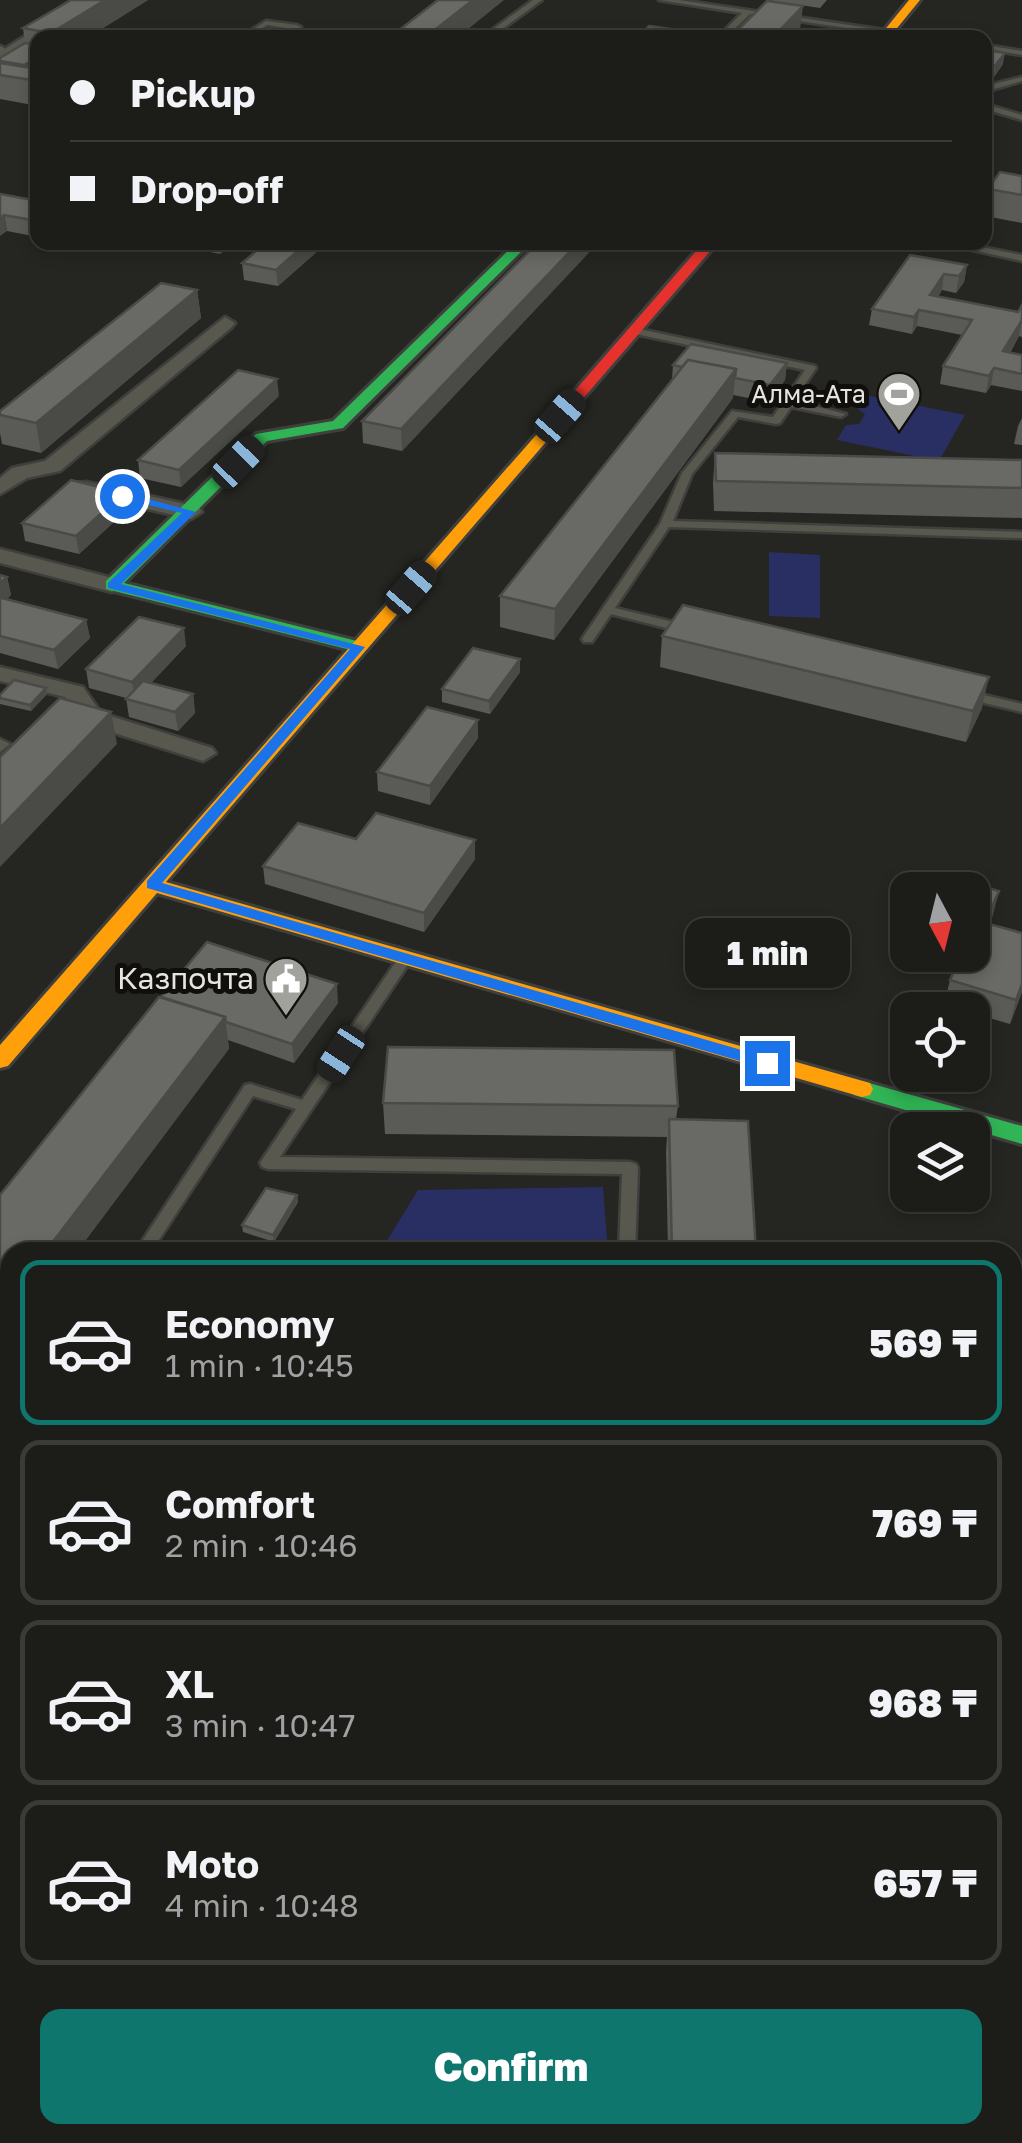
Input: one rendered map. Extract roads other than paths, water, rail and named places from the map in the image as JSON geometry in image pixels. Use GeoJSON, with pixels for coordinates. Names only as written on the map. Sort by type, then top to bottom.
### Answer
{"type":"FeatureCollection","features":[{"type":"Feature","properties":{"kind":"street"},"geometry":{"type":"LineString","coordinates":[[889,30],[915,0]]}},
{"type":"Feature","properties":{"kind":"street"},"geometry":{"type":"LineString","coordinates":[[112,586],[262,438],[338,424],[517,250]]}},
{"type":"Feature","properties":{"kind":"street"},"geometry":{"type":"LineString","coordinates":[[0,1060],[705,250]]}},
{"type":"Feature","properties":{"kind":"street"},"geometry":{"type":"LineString","coordinates":[[10,470],[52,466],[226,322]]}},
{"type":"Feature","properties":{"kind":"street"},"geometry":{"type":"LineString","coordinates":[[10,470],[190,512]]}},
{"type":"Feature","properties":{"kind":"street"},"geometry":{"type":"LineString","coordinates":[[0,488],[10,470]]}},
{"type":"Feature","properties":{"kind":"street"},"geometry":{"type":"LineString","coordinates":[[0,556],[359,647]]}},
{"type":"Feature","properties":{"kind":"street"},"geometry":{"type":"LineString","coordinates":[[0,674],[74,692],[92,718],[203,753]]}},
{"type":"Feature","properties":{"kind":"street"},"geometry":{"type":"LineString","coordinates":[[152,885],[1022,1135]]}},
{"type":"Feature","properties":{"kind":"lane"},"geometry":{"type":"LineString","coordinates":[[495,30],[538,0]]}},
{"type":"Feature","properties":{"kind":"lane"},"geometry":{"type":"LineString","coordinates":[[662,0],[866,30]]}},
{"type":"Feature","properties":{"kind":"lane"},"geometry":{"type":"LineString","coordinates":[[729,30],[748,12]]}},
{"type":"Feature","properties":{"kind":"lane"},"geometry":{"type":"LineString","coordinates":[[257,30],[272,22],[297,27],[294,30]]}},
{"type":"Feature","properties":{"kind":"lane"},"geometry":{"type":"LineString","coordinates":[[41,30],[47,26]]}},
{"type":"Feature","properties":{"kind":"lane"},"geometry":{"type":"LineString","coordinates":[[1,55],[30,37]]}},
{"type":"Feature","properties":{"kind":"lane"},"geometry":{"type":"LineString","coordinates":[[992,48],[1022,54]]}},
{"type":"Feature","properties":{"kind":"lane"},"geometry":{"type":"LineString","coordinates":[[992,87],[1022,79]]}},
{"type":"Feature","properties":{"kind":"lane"},"geometry":{"type":"LineString","coordinates":[[992,108],[1022,118]]}},
{"type":"Feature","properties":{"kind":"lane"},"geometry":{"type":"LineString","coordinates":[[981,250],[1022,258]]}},
{"type":"Feature","properties":{"kind":"lane"},"geometry":{"type":"LineString","coordinates":[[588,639],[666,524],[687,473],[736,413],[776,421],[810,368],[634,331]]}},
{"type":"Feature","properties":{"kind":"lane"},"geometry":{"type":"LineString","coordinates":[[788,402],[841,414]]}},
{"type":"Feature","properties":{"kind":"lane"},"geometry":{"type":"LineString","coordinates":[[666,524],[1022,535]]}},
{"type":"Feature","properties":{"kind":"lane"},"geometry":{"type":"LineString","coordinates":[[608,610],[703,633]]}},
{"type":"Feature","properties":{"kind":"lane"},"geometry":{"type":"LineString","coordinates":[[947,690],[1022,708]]}},
{"type":"Feature","properties":{"kind":"lane"},"geometry":{"type":"LineString","coordinates":[[404,960],[268,1163],[630,1168],[627,1242]]}},
{"type":"Feature","properties":{"kind":"lane"},"geometry":{"type":"LineString","coordinates":[[150,1242],[250,1090],[306,1107]]}},
{"type":"Feature","properties":{"kind":"place","name":"Алма-Ата"},"geometry":{"type":"Point","coordinates":[899,432]}},
{"type":"Feature","properties":{"kind":"place","name":"Казпочта"},"geometry":{"type":"Point","coordinates":[286,1017]}}]}
